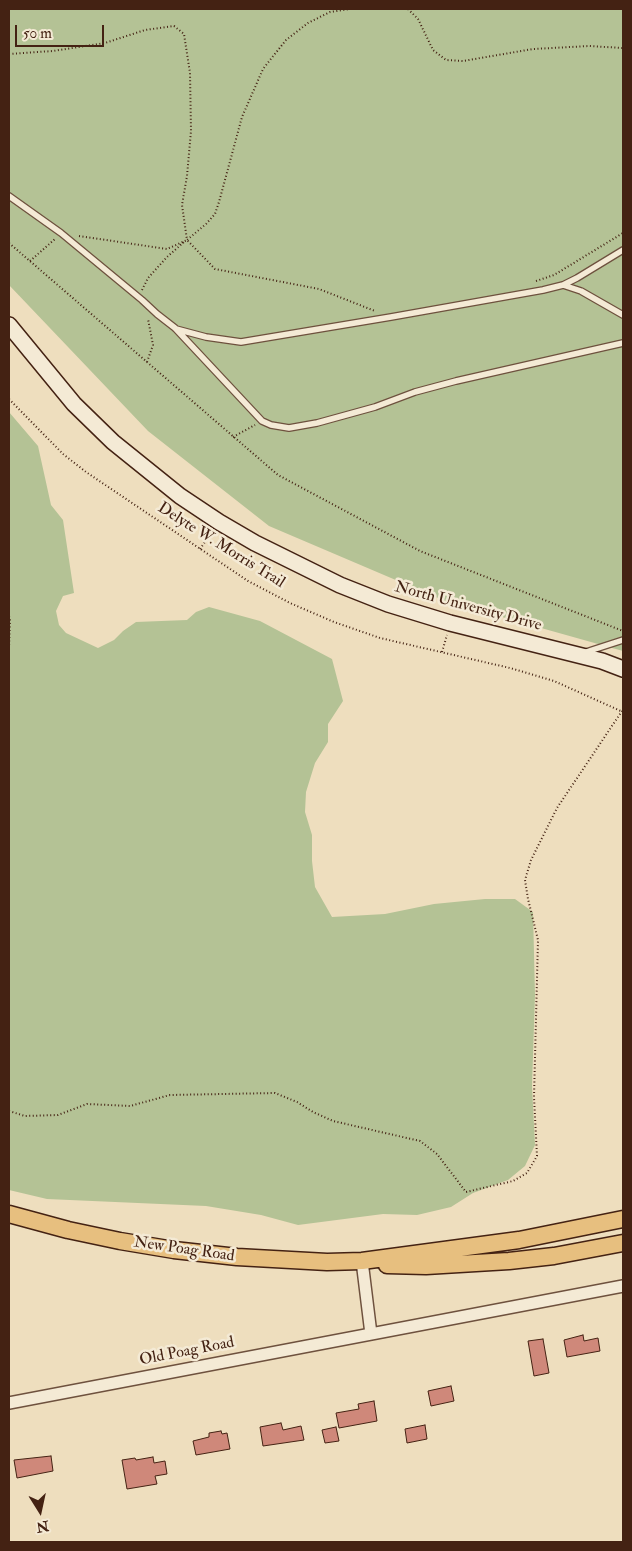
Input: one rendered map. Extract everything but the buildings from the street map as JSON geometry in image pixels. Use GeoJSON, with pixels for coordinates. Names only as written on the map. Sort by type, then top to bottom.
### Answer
{"type":"FeatureCollection","features":[{"type":"Feature","properties":{"kind":"main road","name":"North University Drive"},"geometry":{"type":"LineString","coordinates":[[9,325],[74,404],[113,442],[166,485],[219,522],[263,547],[340,585],[388,604],[450,623],[602,661],[623,669]]}},
{"type":"Feature","properties":{"kind":"main road","name":"New Poag Road"},"geometry":{"type":"LineString","coordinates":[[9,1214],[85,1234],[174,1250],[292,1261],[362,1261],[519,1240],[623,1219]]}},
{"type":"Feature","properties":{"kind":"main road","name":"New Poag Road"},"geometry":{"type":"LineString","coordinates":[[362,1261],[392,1266],[468,1264],[554,1256],[623,1243]]}},
{"type":"Feature","properties":{"kind":"street"},"geometry":{"type":"LineString","coordinates":[[362,1261],[371,1334]]}},
{"type":"Feature","properties":{"kind":"street","name":"Old Poag Road"},"geometry":{"type":"LineString","coordinates":[[9,1403],[623,1286]]}},
{"type":"Feature","properties":{"kind":"lane"},"geometry":{"type":"LineString","coordinates":[[9,196],[61,233],[175,328],[262,421],[271,425],[289,428],[317,423],[456,381],[623,344]]}},
{"type":"Feature","properties":{"kind":"lane"},"geometry":{"type":"LineString","coordinates":[[175,328],[206,337],[241,342],[391,317],[563,285],[623,250]]}},
{"type":"Feature","properties":{"kind":"lane"},"geometry":{"type":"LineString","coordinates":[[563,285],[580,291],[623,314]]}},
{"type":"Feature","properties":{"kind":"lane"},"geometry":{"type":"LineString","coordinates":[[579,655],[623,640]]}},
{"type":"Feature","properties":{"kind":"path"},"geometry":{"type":"LineString","coordinates":[[146,362],[153,346],[150,323],[141,292],[148,278],[167,256],[206,224],[214,214],[242,117],[264,69],[286,40],[308,24],[330,12],[350,9]]}},
{"type":"Feature","properties":{"kind":"path"},"geometry":{"type":"LineString","coordinates":[[408,9],[418,19],[432,50],[446,60],[463,61],[543,49],[589,46],[623,48]]}},
{"type":"Feature","properties":{"kind":"path"},"geometry":{"type":"LineString","coordinates":[[9,54],[53,51],[105,43],[145,30],[174,26],[184,34],[190,73],[191,131],[188,176],[182,205],[187,240],[214,269],[319,288],[391,317]]}},
{"type":"Feature","properties":{"kind":"path"},"geometry":{"type":"LineString","coordinates":[[30,261],[61,233],[167,249],[187,240]]}},
{"type":"Feature","properties":{"kind":"path"},"geometry":{"type":"LineString","coordinates":[[530,284],[554,275],[623,233]]}},
{"type":"Feature","properties":{"kind":"path"},"geometry":{"type":"LineString","coordinates":[[9,243],[278,475],[420,551],[623,631]]}},
{"type":"Feature","properties":{"kind":"path","name":"Delyte W. Morris Trail"},"geometry":{"type":"LineString","coordinates":[[9,398],[63,454],[86,472],[248,581],[290,603],[334,622],[380,638],[442,654],[510,668],[554,682],[623,712]]}},
{"type":"Feature","properties":{"kind":"path"},"geometry":{"type":"LineString","coordinates":[[233,437],[262,421]]}},
{"type":"Feature","properties":{"kind":"path"},"geometry":{"type":"LineString","coordinates":[[200,549],[219,522]]}},
{"type":"Feature","properties":{"kind":"path"},"geometry":{"type":"LineString","coordinates":[[9,616],[9,648]]}},
{"type":"Feature","properties":{"kind":"path"},"geometry":{"type":"LineString","coordinates":[[442,654],[450,623]]}},
{"type":"Feature","properties":{"kind":"path"},"geometry":{"type":"LineString","coordinates":[[9,1111],[25,1116],[58,1115],[86,1104],[130,1106],[170,1095],[275,1093],[297,1102],[334,1122],[420,1141],[437,1154],[466,1192],[513,1181],[527,1173],[537,1156],[534,1096],[538,940],[525,880],[531,860],[557,808],[623,712]]}},
{"type":"Feature","properties":{"kind":"green space"},"geometry":{"type":"Polygon","coordinates":[[[9,9],[623,9],[623,651],[445,601],[269,526],[148,431],[9,285],[9,9]]]}},
{"type":"Feature","properties":{"kind":"green space"},"geometry":{"type":"Polygon","coordinates":[[[9,412],[38,446],[51,505],[63,520],[74,593],[63,596],[56,611],[59,625],[66,633],[98,648],[114,640],[136,622],[187,620],[196,612],[209,607],[260,621],[332,659],[343,701],[328,724],[328,742],[315,763],[306,792],[305,812],[312,835],[315,887],[332,917],[385,914],[434,904],[485,899],[515,899],[533,912],[535,995],[532,1086],[535,1145],[525,1166],[508,1180],[473,1193],[451,1207],[417,1215],[383,1214],[298,1225],[261,1215],[206,1206],[47,1199],[9,1190],[9,412]]]}}]}
